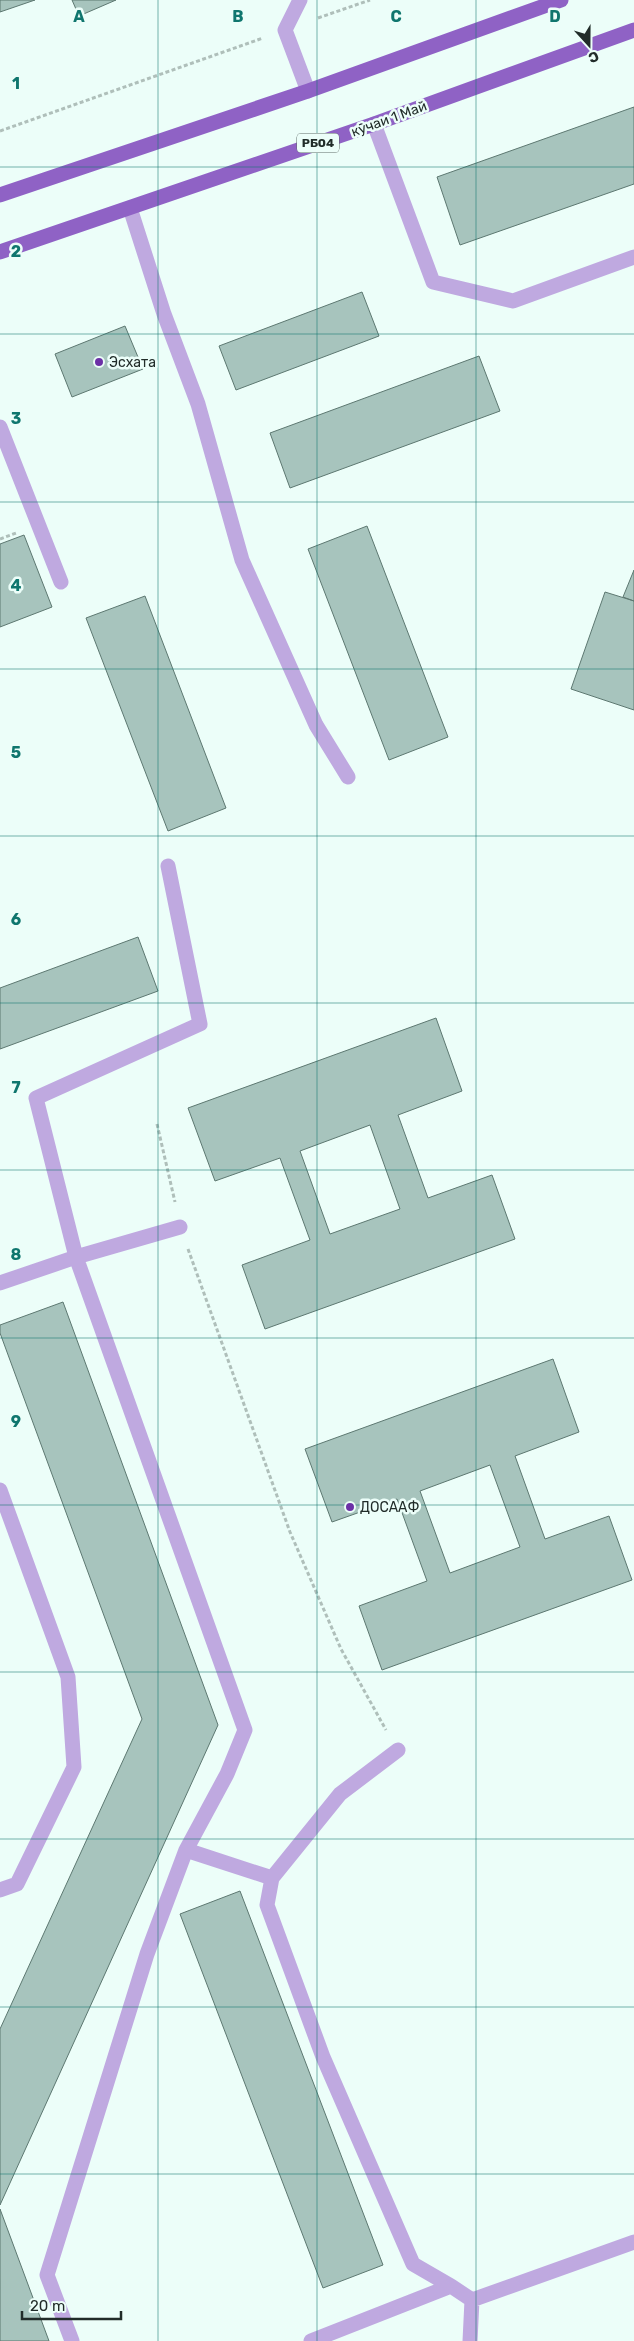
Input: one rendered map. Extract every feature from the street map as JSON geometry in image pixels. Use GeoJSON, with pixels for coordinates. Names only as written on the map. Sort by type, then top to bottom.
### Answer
{"type":"FeatureCollection","features":[{"type":"Feature","properties":{"kind":"main road"},"geometry":{"type":"LineString","coordinates":[[0,195],[308,91],[561,0]]}},
{"type":"Feature","properties":{"kind":"main road","name":"кӯчаи 1 Май"},"geometry":{"type":"LineString","coordinates":[[0,252],[374,124],[634,30]]}},
{"type":"Feature","properties":{"kind":"street"},"geometry":{"type":"LineString","coordinates":[[300,0],[285,30],[308,91]]}},
{"type":"Feature","properties":{"kind":"street"},"geometry":{"type":"LineString","coordinates":[[374,124],[433,282],[513,301],[634,257]]}},
{"type":"Feature","properties":{"kind":"street"},"geometry":{"type":"LineString","coordinates":[[130,208],[164,314],[198,404],[242,560],[316,725],[348,777]]}},
{"type":"Feature","properties":{"kind":"street"},"geometry":{"type":"LineString","coordinates":[[0,427],[60,582]]}},
{"type":"Feature","properties":{"kind":"street"},"geometry":{"type":"LineString","coordinates":[[72,2341],[47,2275],[147,1954],[186,1850],[227,1774],[245,1730],[76,1256],[36,1098],[200,1024],[168,866]]}},
{"type":"Feature","properties":{"kind":"street"},"geometry":{"type":"LineString","coordinates":[[0,1283],[76,1256],[180,1226]]}},
{"type":"Feature","properties":{"kind":"street"},"geometry":{"type":"LineString","coordinates":[[0,1490],[68,1677],[74,1767],[17,1884],[0,1890]]}},
{"type":"Feature","properties":{"kind":"street"},"geometry":{"type":"LineString","coordinates":[[398,1750],[340,1794],[272,1878],[267,1905],[324,2057],[413,2264],[472,2300]]}},
{"type":"Feature","properties":{"kind":"street"},"geometry":{"type":"LineString","coordinates":[[186,1850],[272,1878]]}},
{"type":"Feature","properties":{"kind":"street"},"geometry":{"type":"LineString","coordinates":[[472,2300],[634,2242]]}},
{"type":"Feature","properties":{"kind":"street"},"geometry":{"type":"LineString","coordinates":[[311,2341],[450,2286]]}},
{"type":"Feature","properties":{"kind":"street"},"geometry":{"type":"LineString","coordinates":[[470,2341],[472,2300]]}},
{"type":"Feature","properties":{"kind":"path"},"geometry":{"type":"LineString","coordinates":[[0,131],[370,0]]}},
{"type":"Feature","properties":{"kind":"path"},"geometry":{"type":"LineString","coordinates":[[157,1124],[180,1226],[290,1532],[341,1649],[398,1750]]}},
{"type":"Feature","properties":{"kind":"building"},"geometry":{"type":"Polygon","coordinates":[[[0,0],[35,0],[0,12],[0,0]]]}},
{"type":"Feature","properties":{"kind":"building"},"geometry":{"type":"Polygon","coordinates":[[[72,0],[116,0],[79,16],[72,0]]]}},
{"type":"Feature","properties":{"kind":"building"},"geometry":{"type":"Polygon","coordinates":[[[634,107],[634,184],[460,245],[437,177],[634,107]]]}},
{"type":"Feature","properties":{"kind":"building"},"geometry":{"type":"Polygon","coordinates":[[[362,292],[379,336],[236,390],[219,346],[362,292]]]}},
{"type":"Feature","properties":{"kind":"building","name":"Эсхата"},"geometry":{"type":"Polygon","coordinates":[[[125,326],[143,369],[72,397],[55,354],[125,326]]]}},
{"type":"Feature","properties":{"kind":"building"},"geometry":{"type":"Polygon","coordinates":[[[479,356],[500,411],[290,488],[270,433],[479,356]]]}},
{"type":"Feature","properties":{"kind":"building"},"geometry":{"type":"Polygon","coordinates":[[[367,526],[448,737],[389,760],[308,549],[367,526]]]}},
{"type":"Feature","properties":{"kind":"building"},"geometry":{"type":"Polygon","coordinates":[[[24,535],[52,607],[0,627],[0,544],[24,535]]]}},
{"type":"Feature","properties":{"kind":"building"},"geometry":{"type":"Polygon","coordinates":[[[634,570],[634,601],[623,597],[634,570]]]}},
{"type":"Feature","properties":{"kind":"building"},"geometry":{"type":"Polygon","coordinates":[[[605,592],[634,601],[634,710],[571,689],[605,592]]]}},
{"type":"Feature","properties":{"kind":"building"},"geometry":{"type":"Polygon","coordinates":[[[145,596],[226,808],[168,831],[86,618],[145,596]]]}},
{"type":"Feature","properties":{"kind":"building"},"geometry":{"type":"Polygon","coordinates":[[[138,937],[158,991],[0,1049],[0,988],[138,937]]]}},
{"type":"Feature","properties":{"kind":"building"},"geometry":{"type":"Polygon","coordinates":[[[436,1018],[462,1091],[398,1115],[428,1198],[492,1175],[515,1239],[265,1329],[242,1265],[310,1240],[280,1158],[215,1181],[188,1108],[436,1018]],[[370,1125],[300,1151],[330,1234],[400,1209],[370,1125]]]}},
{"type":"Feature","properties":{"kind":"building"},"geometry":{"type":"Polygon","coordinates":[[[63,1302],[218,1725],[0,2205],[0,2029],[142,1719],[0,1333],[0,1325],[63,1302]]]}},
{"type":"Feature","properties":{"kind":"building","name":"ДОСААФ"},"geometry":{"type":"Polygon","coordinates":[[[553,1359],[579,1432],[515,1456],[545,1539],[609,1516],[632,1580],[382,1670],[359,1606],[427,1581],[397,1499],[332,1522],[305,1449],[553,1359]],[[490,1465],[420,1491],[450,1573],[520,1547],[490,1465]]]}},
{"type":"Feature","properties":{"kind":"building"},"geometry":{"type":"Polygon","coordinates":[[[240,1891],[383,2265],[323,2288],[180,1914],[240,1891]]]}},
{"type":"Feature","properties":{"kind":"building"},"geometry":{"type":"Polygon","coordinates":[[[0,2209],[49,2341],[0,2341],[0,2209]]]}},
{"type":"Feature","properties":{"kind":"place","name":"Эсхата"},"geometry":{"type":"Point","coordinates":[99,362]}},
{"type":"Feature","properties":{"kind":"place","name":"ДОСААФ"},"geometry":{"type":"Point","coordinates":[350,1507]}}]}
